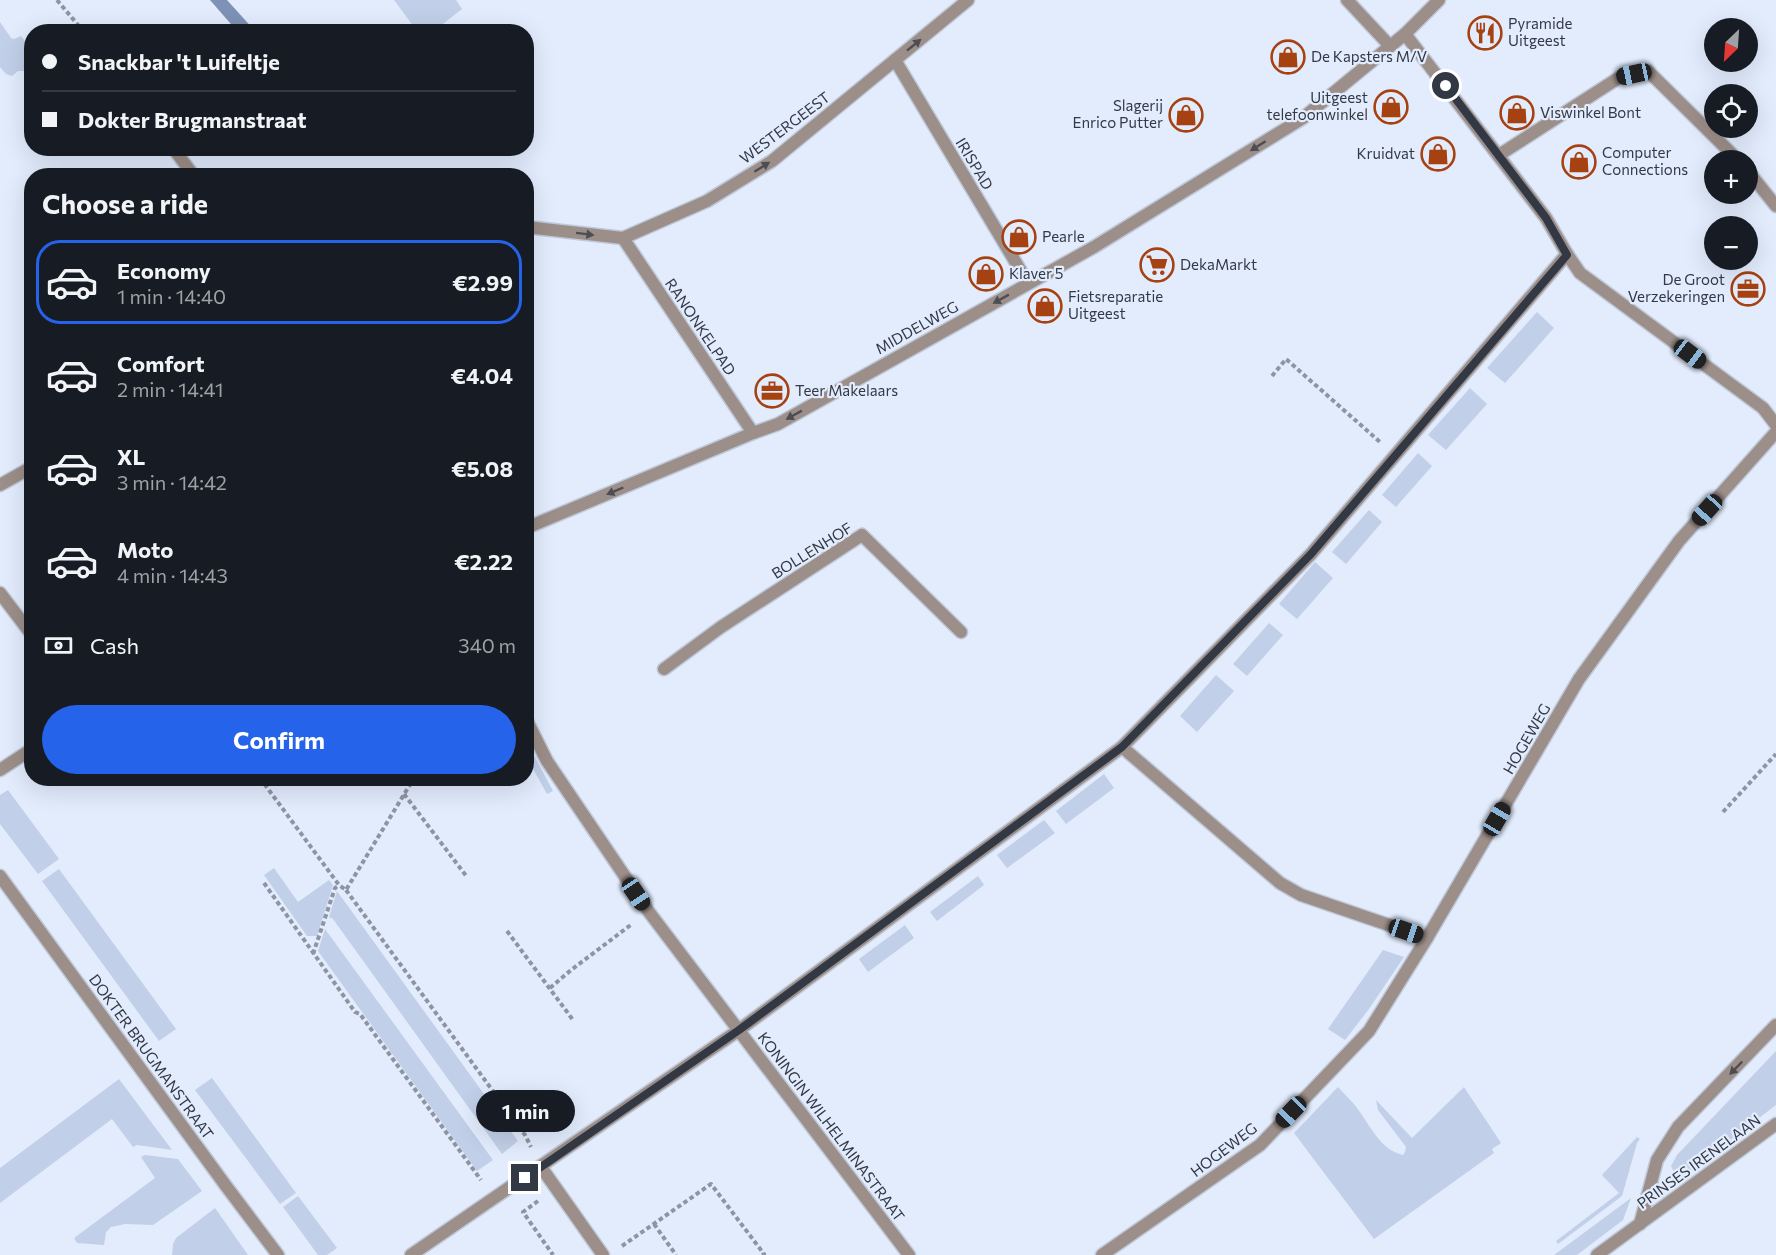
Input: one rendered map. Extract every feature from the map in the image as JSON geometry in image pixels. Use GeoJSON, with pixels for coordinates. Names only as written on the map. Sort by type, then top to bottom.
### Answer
{"type":"FeatureCollection","features":[{"type":"Feature","properties":{"kind":"street","name":"WESTERGEEST"},"geometry":{"type":"LineString","coordinates":[[623,238],[707,201],[772,161],[968,0]]}},
{"type":"Feature","properties":{"kind":"street"},"geometry":{"type":"LineString","coordinates":[[1347,0],[1390,46]]}},
{"type":"Feature","properties":{"kind":"street","name":"MIDDELWEG"},"geometry":{"type":"LineString","coordinates":[[534,525],[778,424],[1094,247],[1303,118],[1405,34],[1440,0]]}},
{"type":"Feature","properties":{"kind":"street"},"geometry":{"type":"LineString","coordinates":[[1405,34],[1546,218],[1580,273],[1763,408],[1776,425]]}},
{"type":"Feature","properties":{"kind":"street","name":"IRISPAD"},"geometry":{"type":"LineString","coordinates":[[895,60],[1028,284]]}},
{"type":"Feature","properties":{"kind":"street"},"geometry":{"type":"LineString","coordinates":[[1499,155],[1620,77],[1648,70],[1728,150]]}},
{"type":"Feature","properties":{"kind":"street"},"geometry":{"type":"LineString","coordinates":[[1758,184],[1776,206]]}},
{"type":"Feature","properties":{"kind":"street"},"geometry":{"type":"LineString","coordinates":[[534,228],[623,238]]}},
{"type":"Feature","properties":{"kind":"street","name":"RANONKELPAD"},"geometry":{"type":"LineString","coordinates":[[623,238],[753,433]]}},
{"type":"Feature","properties":{"kind":"street"},"geometry":{"type":"LineString","coordinates":[[411,1255],[739,1030],[1122,747],[1311,554],[1567,255]]}},
{"type":"Feature","properties":{"kind":"street","name":"HOGEWEG"},"geometry":{"type":"LineString","coordinates":[[1102,1255],[1260,1144],[1370,1031],[1579,680],[1679,541],[1776,432]]}},
{"type":"Feature","properties":{"kind":"street"},"geometry":{"type":"LineString","coordinates":[[0,485],[24,472]]}},
{"type":"Feature","properties":{"kind":"street","name":"BOLLENHOF"},"geometry":{"type":"LineString","coordinates":[[664,669],[722,627],[862,535],[961,632]]}},
{"type":"Feature","properties":{"kind":"street"},"geometry":{"type":"LineString","coordinates":[[0,593],[24,624]]}},
{"type":"Feature","properties":{"kind":"street","name":"KONINGIN WILHELMINASTRAAT"},"geometry":{"type":"LineString","coordinates":[[534,735],[547,761],[649,912],[909,1255]]}},
{"type":"Feature","properties":{"kind":"street"},"geometry":{"type":"LineString","coordinates":[[1122,747],[1280,883],[1301,895],[1427,938]]}},
{"type":"Feature","properties":{"kind":"street"},"geometry":{"type":"LineString","coordinates":[[0,770],[24,754]]}},
{"type":"Feature","properties":{"kind":"street","name":"DOKTER BRUGMANSTRAAT"},"geometry":{"type":"LineString","coordinates":[[0,876],[278,1255]]}},
{"type":"Feature","properties":{"kind":"street","name":"PRINSES IRENELAAN"},"geometry":{"type":"LineString","coordinates":[[1640,1224],[1657,1160],[1678,1127],[1776,1025]]}},
{"type":"Feature","properties":{"kind":"street","name":"PRINSES IRENELAAN"},"geometry":{"type":"LineString","coordinates":[[1597,1255],[1776,1124]]}},
{"type":"Feature","properties":{"kind":"street"},"geometry":{"type":"LineString","coordinates":[[541,1167],[603,1255]]}},
{"type":"Feature","properties":{"kind":"path"},"geometry":{"type":"LineString","coordinates":[[57,0],[77,24]]}},
{"type":"Feature","properties":{"kind":"path"},"geometry":{"type":"LineString","coordinates":[[1272,376],[1286,359],[1396,456]]}},
{"type":"Feature","properties":{"kind":"path"},"geometry":{"type":"LineString","coordinates":[[1723,812],[1776,754]]}},
{"type":"Feature","properties":{"kind":"path"},"geometry":{"type":"LineString","coordinates":[[266,786],[339,885],[346,890],[525,1135],[541,1167]]}},
{"type":"Feature","properties":{"kind":"path"},"geometry":{"type":"LineString","coordinates":[[346,890],[409,786]]}},
{"type":"Feature","properties":{"kind":"path"},"geometry":{"type":"LineString","coordinates":[[404,794],[466,877]]}},
{"type":"Feature","properties":{"kind":"path"},"geometry":{"type":"LineString","coordinates":[[264,884],[313,954],[356,1012],[360,1014],[494,1198]]}},
{"type":"Feature","properties":{"kind":"path"},"geometry":{"type":"LineString","coordinates":[[313,954],[335,888],[339,885]]}},
{"type":"Feature","properties":{"kind":"path"},"geometry":{"type":"LineString","coordinates":[[550,988],[649,912]]}},
{"type":"Feature","properties":{"kind":"path"},"geometry":{"type":"LineString","coordinates":[[507,931],[573,1020]]}},
{"type":"Feature","properties":{"kind":"path"},"geometry":{"type":"LineString","coordinates":[[618,1249],[711,1184],[764,1254],[762,1255]]}},
{"type":"Feature","properties":{"kind":"path"},"geometry":{"type":"LineString","coordinates":[[553,1255],[523,1212],[556,1188]]}},
{"type":"Feature","properties":{"kind":"path"},"geometry":{"type":"LineString","coordinates":[[654,1224],[676,1255]]}},
{"type":"Feature","properties":{"kind":"shaded area"},"geometry":{"type":"Polygon","coordinates":[[[210,0],[227,0],[249,24],[231,24],[210,0]]]}},
{"type":"Feature","properties":{"kind":"shaded area"},"geometry":{"type":"Polygon","coordinates":[[[394,0],[456,0],[462,9],[443,24],[412,24],[394,0]]]}},
{"type":"Feature","properties":{"kind":"shaded area"},"geometry":{"type":"Polygon","coordinates":[[[0,22],[11,38],[21,36],[24,40],[24,71],[18,71],[12,76],[6,74],[0,67],[0,22]]]}},
{"type":"Feature","properties":{"kind":"shaded area"},"geometry":{"type":"Polygon","coordinates":[[[1537,312],[1554,328],[1505,383],[1487,368],[1537,312]]]}},
{"type":"Feature","properties":{"kind":"shaded area"},"geometry":{"type":"Polygon","coordinates":[[[1470,388],[1487,404],[1446,450],[1428,435],[1470,388]]]}},
{"type":"Feature","properties":{"kind":"shaded area"},"geometry":{"type":"Polygon","coordinates":[[[1418,453],[1432,466],[1396,507],[1382,495],[1418,453]]]}},
{"type":"Feature","properties":{"kind":"shaded area"},"geometry":{"type":"Polygon","coordinates":[[[1369,510],[1382,522],[1346,564],[1332,552],[1369,510]]]}},
{"type":"Feature","properties":{"kind":"shaded area"},"geometry":{"type":"Polygon","coordinates":[[[1315,562],[1333,578],[1297,619],[1279,604],[1315,562]]]}},
{"type":"Feature","properties":{"kind":"shaded area"},"geometry":{"type":"Polygon","coordinates":[[[1269,623],[1283,635],[1247,676],[1233,664],[1269,623]]]}},
{"type":"Feature","properties":{"kind":"shaded area"},"geometry":{"type":"Polygon","coordinates":[[[1216,675],[1234,691],[1197,732],[1180,716],[1216,675]]]}},
{"type":"Feature","properties":{"kind":"shaded area"},"geometry":{"type":"Polygon","coordinates":[[[534,755],[553,791],[547,794],[534,771],[534,755]]]}},
{"type":"Feature","properties":{"kind":"shaded area"},"geometry":{"type":"Polygon","coordinates":[[[1104,774],[1114,788],[1066,824],[1056,811],[1104,774]]]}},
{"type":"Feature","properties":{"kind":"shaded area"},"geometry":{"type":"Polygon","coordinates":[[[8,790],[59,859],[38,874],[0,824],[0,795],[8,790]]]}},
{"type":"Feature","properties":{"kind":"shaded area"},"geometry":{"type":"Polygon","coordinates":[[[1044,820],[1055,833],[1007,868],[997,855],[1044,820]]]}},
{"type":"Feature","properties":{"kind":"shaded area"},"geometry":{"type":"Polygon","coordinates":[[[274,868],[298,902],[329,880],[333,885],[317,936],[307,936],[264,875],[274,868]]]}},
{"type":"Feature","properties":{"kind":"shaded area"},"geometry":{"type":"Polygon","coordinates":[[[59,869],[176,1029],[159,1041],[42,881],[59,869]]]}},
{"type":"Feature","properties":{"kind":"shaded area"},"geometry":{"type":"Polygon","coordinates":[[[978,876],[984,885],[937,921],[930,912],[978,876]]]}},
{"type":"Feature","properties":{"kind":"shaded area"},"geometry":{"type":"Polygon","coordinates":[[[337,891],[518,1141],[502,1154],[333,919],[329,917],[337,891]]]}},
{"type":"Feature","properties":{"kind":"shaded area"},"geometry":{"type":"Polygon","coordinates":[[[905,925],[914,938],[868,972],[859,959],[905,925]]]}},
{"type":"Feature","properties":{"kind":"shaded area"},"geometry":{"type":"Polygon","coordinates":[[[325,929],[493,1160],[477,1171],[318,951],[325,929]]]}},
{"type":"Feature","properties":{"kind":"shaded area"},"geometry":{"type":"Polygon","coordinates":[[[1383,950],[1404,957],[1345,1040],[1328,1029],[1383,950]]]}},
{"type":"Feature","properties":{"kind":"shaded area"},"geometry":{"type":"Polygon","coordinates":[[[1776,1051],[1776,1105],[1691,1170],[1681,1175],[1675,1174],[1671,1166],[1677,1155],[1776,1051]]]}},
{"type":"Feature","properties":{"kind":"shaded area"},"geometry":{"type":"Polygon","coordinates":[[[212,1078],[296,1193],[280,1204],[195,1090],[212,1078]]]}},
{"type":"Feature","properties":{"kind":"shaded area"},"geometry":{"type":"Polygon","coordinates":[[[119,1079],[172,1150],[137,1145],[133,1147],[112,1119],[0,1203],[0,1168],[119,1079]]]}},
{"type":"Feature","properties":{"kind":"shaded area"},"geometry":{"type":"Polygon","coordinates":[[[1338,1087],[1355,1105],[1376,1136],[1388,1148],[1403,1155],[1406,1147],[1378,1110],[1376,1100],[1412,1138],[1464,1087],[1501,1143],[1492,1149],[1494,1153],[1374,1239],[1294,1133],[1338,1087]]]}},
{"type":"Feature","properties":{"kind":"shaded area"},"geometry":{"type":"Polygon","coordinates":[[[1637,1137],[1640,1139],[1622,1196],[1558,1244],[1556,1241],[1619,1193],[1602,1175],[1637,1137]]]}},
{"type":"Feature","properties":{"kind":"shaded area"},"geometry":{"type":"Polygon","coordinates":[[[145,1155],[178,1159],[202,1191],[153,1225],[125,1224],[111,1227],[106,1232],[104,1245],[77,1243],[74,1238],[155,1178],[141,1157],[145,1155]]]}},
{"type":"Feature","properties":{"kind":"shaded area"},"geometry":{"type":"Polygon","coordinates":[[[298,1196],[337,1248],[327,1255],[318,1255],[283,1207],[298,1196]]]}},
{"type":"Feature","properties":{"kind":"shaded area"},"geometry":{"type":"Polygon","coordinates":[[[1631,1198],[1623,1220],[1577,1255],[1554,1255],[1631,1198]]]}},
{"type":"Feature","properties":{"kind":"shaded area"},"geometry":{"type":"Polygon","coordinates":[[[215,1208],[248,1255],[172,1255],[176,1238],[215,1208]]]}},
{"type":"Feature","properties":{"kind":"place","name":"Pyramide Uitgeest"},"geometry":{"type":"Point","coordinates":[1485,33]}},
{"type":"Feature","properties":{"kind":"place","name":"De Kapsters M/V"},"geometry":{"type":"Point","coordinates":[1288,57]}},
{"type":"Feature","properties":{"kind":"place","name":"Uitgeest telefoonwinkel"},"geometry":{"type":"Point","coordinates":[1391,107]}},
{"type":"Feature","properties":{"kind":"place","name":"Viswinkel Bont"},"geometry":{"type":"Point","coordinates":[1517,113]}},
{"type":"Feature","properties":{"kind":"place","name":"Slagerij Enrico Putter"},"geometry":{"type":"Point","coordinates":[1186,115]}},
{"type":"Feature","properties":{"kind":"place","name":"Kruidvat"},"geometry":{"type":"Point","coordinates":[1438,154]}},
{"type":"Feature","properties":{"kind":"place","name":"Computer Connections"},"geometry":{"type":"Point","coordinates":[1579,162]}},
{"type":"Feature","properties":{"kind":"place","name":"Pearle"},"geometry":{"type":"Point","coordinates":[1019,237]}},
{"type":"Feature","properties":{"kind":"place","name":"DekaMarkt"},"geometry":{"type":"Point","coordinates":[1157,265]}},
{"type":"Feature","properties":{"kind":"place","name":"Klaver 5"},"geometry":{"type":"Point","coordinates":[986,274]}},
{"type":"Feature","properties":{"kind":"place","name":"De Groot Verzekeringen"},"geometry":{"type":"Point","coordinates":[1748,289]}},
{"type":"Feature","properties":{"kind":"place","name":"Fietsreparatie Uitgeest"},"geometry":{"type":"Point","coordinates":[1045,306]}},
{"type":"Feature","properties":{"kind":"place","name":"Teer Makelaars"},"geometry":{"type":"Point","coordinates":[772,391]}},
{"type":"Feature","properties":{"kind":"route"},"geometry":{"type":"LineString","coordinates":[[525,1178],[739,1030],[1122,747],[1311,554],[1567,255],[1546,218],[1446,86]]}}]}
